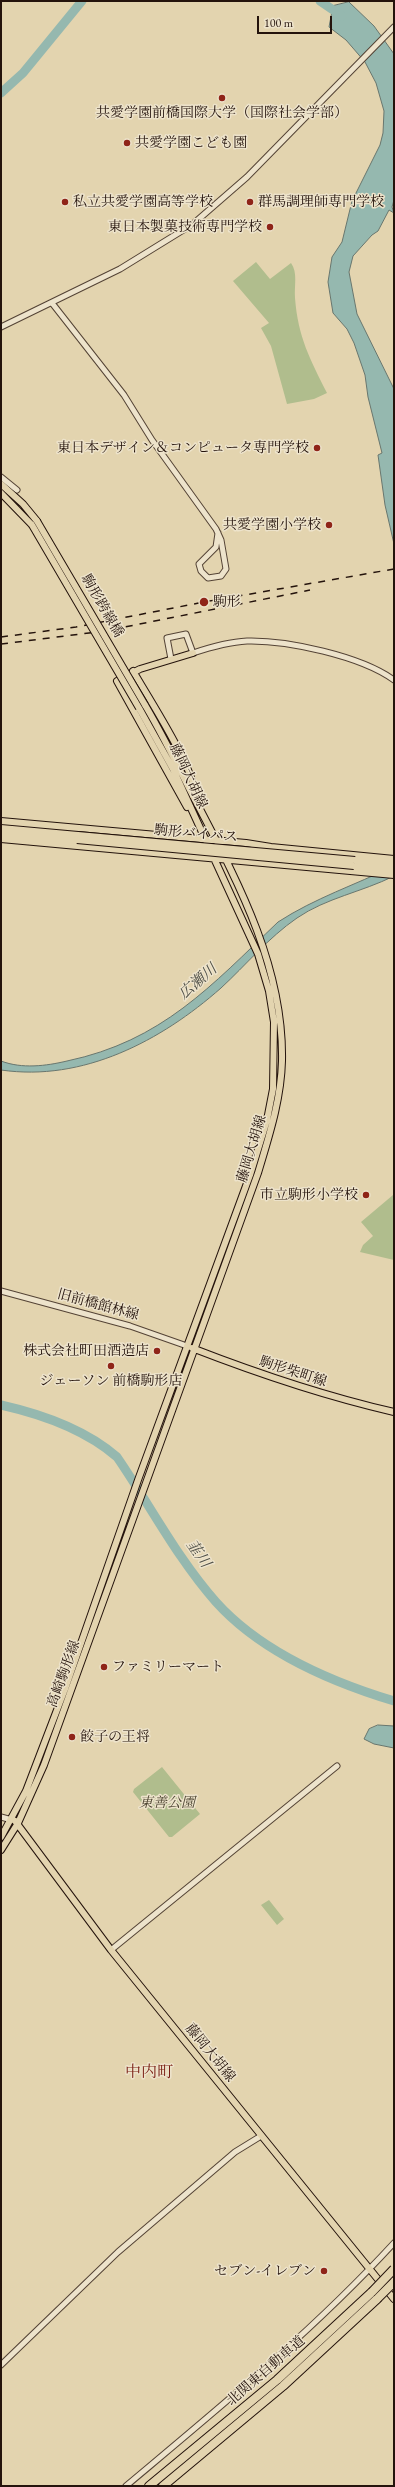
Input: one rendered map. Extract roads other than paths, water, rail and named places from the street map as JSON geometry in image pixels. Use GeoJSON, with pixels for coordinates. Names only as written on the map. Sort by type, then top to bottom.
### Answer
{"type":"FeatureCollection","features":[{"type":"Feature","properties":{"kind":"highway","name":"北関東自動車道"},"geometry":{"type":"LineString","coordinates":[[149,2486],[277,2380],[372,2292],[394,2269]]}},
{"type":"Feature","properties":{"kind":"highway","name":"北関東自動車道"},"geometry":{"type":"LineString","coordinates":[[163,2486],[283,2386],[394,2282]]}},
{"type":"Feature","properties":{"kind":"main road"},"geometry":{"type":"LineString","coordinates":[[1,484],[23,504],[35,522]]}},
{"type":"Feature","properties":{"kind":"main road"},"geometry":{"type":"LineString","coordinates":[[1,493],[35,522]]}},
{"type":"Feature","properties":{"kind":"main road","name":"駒形跨線橋"},"geometry":{"type":"LineString","coordinates":[[35,522],[142,707]]}},
{"type":"Feature","properties":{"kind":"main road"},"geometry":{"type":"LineString","coordinates":[[193,653],[133,671],[117,681],[156,749],[179,794],[194,818]]}},
{"type":"Feature","properties":{"kind":"main road"},"geometry":{"type":"LineString","coordinates":[[133,671],[185,763],[195,787],[193,796]]}},
{"type":"Feature","properties":{"kind":"main road","name":"藤岡大胡線"},"geometry":{"type":"LineString","coordinates":[[142,707],[193,796],[234,875],[263,949],[276,993],[280,1021],[282,1060],[279,1096],[258,1173],[195,1349]]}},
{"type":"Feature","properties":{"kind":"main road","name":"藤岡大胡線"},"geometry":{"type":"LineString","coordinates":[[142,707],[167,756],[213,860],[254,943],[272,1005],[275,1031],[275,1075],[270,1108],[250,1175],[187,1346]]}},
{"type":"Feature","properties":{"kind":"main road"},"geometry":{"type":"LineString","coordinates":[[1,821],[217,840],[392,861]]}},
{"type":"Feature","properties":{"kind":"main road","name":"駒形バイパス"},"geometry":{"type":"LineString","coordinates":[[1,828],[77,838]]}},
{"type":"Feature","properties":{"kind":"main road","name":"駒形バイパス"},"geometry":{"type":"LineString","coordinates":[[1,834],[77,838],[355,863],[394,869]]}},
{"type":"Feature","properties":{"kind":"main road"},"geometry":{"type":"LineString","coordinates":[[1,839],[245,863],[394,875]]}},
{"type":"Feature","properties":{"kind":"main road","name":"駒形バイパス"},"geometry":{"type":"LineString","coordinates":[[355,863],[392,861]]}},
{"type":"Feature","properties":{"kind":"main road"},"geometry":{"type":"LineString","coordinates":[[234,875],[236,868],[245,863]]}},
{"type":"Feature","properties":{"kind":"main road","name":"駒形柴町線"},"geometry":{"type":"LineString","coordinates":[[187,1346],[254,1372],[333,1398],[394,1412]]}},
{"type":"Feature","properties":{"kind":"main road","name":"高崎駒形線"},"geometry":{"type":"LineString","coordinates":[[1,1837],[12,1820],[35,1769],[187,1346]]}},
{"type":"Feature","properties":{"kind":"main road","name":"高崎駒形線"},"geometry":{"type":"LineString","coordinates":[[1,1850],[18,1823],[44,1765],[138,1502],[195,1349]]}},
{"type":"Feature","properties":{"kind":"main road"},"geometry":{"type":"LineString","coordinates":[[12,1820],[18,1823]]}},
{"type":"Feature","properties":{"kind":"main road","name":"藤岡大胡線"},"geometry":{"type":"LineString","coordinates":[[18,1823],[46,1866],[111,1950],[394,2299]]}},
{"type":"Feature","properties":{"kind":"street"},"geometry":{"type":"LineString","coordinates":[[1,328],[145,255],[203,216],[247,177],[394,27]]}},
{"type":"Feature","properties":{"kind":"street"},"geometry":{"type":"LineString","coordinates":[[52,302],[124,395],[152,440],[218,533],[221,540],[225,572],[221,576],[208,578],[201,571],[199,564],[216,546],[218,533]]}},
{"type":"Feature","properties":{"kind":"street"},"geometry":{"type":"LineString","coordinates":[[1,477],[17,490]]}},
{"type":"Feature","properties":{"kind":"street"},"geometry":{"type":"LineString","coordinates":[[171,659],[166,640],[169,637],[186,634],[193,653],[237,642],[288,644],[354,660],[394,680]]}},
{"type":"Feature","properties":{"kind":"street","name":"旧前橋館林線"},"geometry":{"type":"LineString","coordinates":[[1,1291],[130,1326],[187,1346]]}},
{"type":"Feature","properties":{"kind":"street"},"geometry":{"type":"LineString","coordinates":[[111,1950],[337,1766]]}},
{"type":"Feature","properties":{"kind":"street"},"geometry":{"type":"LineString","coordinates":[[1,1817],[12,1820]]}},
{"type":"Feature","properties":{"kind":"street"},"geometry":{"type":"LineString","coordinates":[[1,2365],[118,2252],[235,2152],[261,2136]]}},
{"type":"Feature","properties":{"kind":"street"},"geometry":{"type":"LineString","coordinates":[[126,2486],[259,2375],[370,2269],[394,2243]]}},
{"type":"Feature","properties":{"kind":"water"},"geometry":{"type":"Polygon","coordinates":[[[349,2],[374,26],[394,54],[394,200],[392,207],[394,213],[389,210],[378,231],[372,235],[353,256],[349,272],[357,314],[394,389],[394,544],[385,505],[378,455],[382,453],[368,397],[365,375],[354,343],[347,329],[333,313],[328,282],[332,257],[342,242],[352,201],[380,145],[383,133],[384,111],[376,83],[365,62],[346,40],[329,27],[333,6],[349,2]]]}},
{"type":"Feature","properties":{"kind":"water"},"geometry":{"type":"Polygon","coordinates":[[[394,866],[394,876],[382,882],[320,905],[297,918],[276,934],[221,988],[198,1007],[173,1025],[147,1040],[119,1053],[91,1063],[62,1070],[32,1072],[1,1070],[1,1061],[9,1064],[26,1066],[51,1064],[101,1052],[131,1040],[158,1025],[207,989],[278,922],[306,906],[394,866]]]}},
{"type":"Feature","properties":{"kind":"water"},"geometry":{"type":"Polygon","coordinates":[[[378,1725],[394,1726],[394,1748],[374,1744],[364,1739],[369,1729],[378,1725]]]}},
{"type":"Feature","properties":{"kind":"waterway"},"geometry":{"type":"LineString","coordinates":[[1,93],[23,73],[82,1]]}},
{"type":"Feature","properties":{"kind":"waterway"},"geometry":{"type":"LineString","coordinates":[[320,1],[342,16]]}},
{"type":"Feature","properties":{"kind":"waterway","name":"韮川"},"geometry":{"type":"LineString","coordinates":[[1,1405],[32,1413],[62,1424],[105,1447],[117,1457],[176,1549],[202,1585],[234,1620],[254,1636],[275,1650],[322,1675],[346,1685],[394,1701]]}},
{"type":"Feature","properties":{"kind":"railway"},"geometry":{"type":"LineString","coordinates":[[1,637],[76,627],[204,602],[394,569]]}},
{"type":"Feature","properties":{"kind":"railway"},"geometry":{"type":"LineString","coordinates":[[1,644],[105,631],[310,590]]}},
{"type":"Feature","properties":{"kind":"place","name":"共愛学園前橋国際大学（国際社会学部）"},"geometry":{"type":"Point","coordinates":[222,98]}},
{"type":"Feature","properties":{"kind":"place","name":"共愛学園こども園"},"geometry":{"type":"Point","coordinates":[127,143]}},
{"type":"Feature","properties":{"kind":"place","name":"私立共愛学園高等学校"},"geometry":{"type":"Point","coordinates":[65,202]}},
{"type":"Feature","properties":{"kind":"place","name":"群馬調理師専門学校"},"geometry":{"type":"Point","coordinates":[250,202]}},
{"type":"Feature","properties":{"kind":"place","name":"東日本製菓技術専門学校"},"geometry":{"type":"Point","coordinates":[270,227]}},
{"type":"Feature","properties":{"kind":"place","name":"東日本デザイン＆コンピュータ専門学校"},"geometry":{"type":"Point","coordinates":[317,448]}},
{"type":"Feature","properties":{"kind":"place","name":"共愛学園小学校"},"geometry":{"type":"Point","coordinates":[329,525]}},
{"type":"Feature","properties":{"kind":"place","name":"駒形"},"geometry":{"type":"Point","coordinates":[204,602]}},
{"type":"Feature","properties":{"kind":"place","name":"市立駒形小学校"},"geometry":{"type":"Point","coordinates":[366,1195]}},
{"type":"Feature","properties":{"kind":"place","name":"株式会社町田酒造店"},"geometry":{"type":"Point","coordinates":[157,1351]}},
{"type":"Feature","properties":{"kind":"place","name":"ジェーソン 前橋駒形店"},"geometry":{"type":"Point","coordinates":[111,1366]}},
{"type":"Feature","properties":{"kind":"place","name":"ファミリーマート"},"geometry":{"type":"Point","coordinates":[104,1667]}},
{"type":"Feature","properties":{"kind":"place","name":"餃子の王将"},"geometry":{"type":"Point","coordinates":[72,1737]}},
{"type":"Feature","properties":{"kind":"place","name":"セブン-イレブン"},"geometry":{"type":"Point","coordinates":[324,2271]}},
{"type":"Feature","properties":{"kind":"district","name":"中内町"},"geometry":{"type":"Point","coordinates":[149,2073]}},
{"type":"Feature","properties":{"kind":"water label","name":"広瀬川"},"geometry":{"type":"Point","coordinates":[198,982]}},
{"type":"Feature","properties":{"kind":"park label","name":"東善公園"},"geometry":{"type":"Point","coordinates":[167,1803]}}]}
